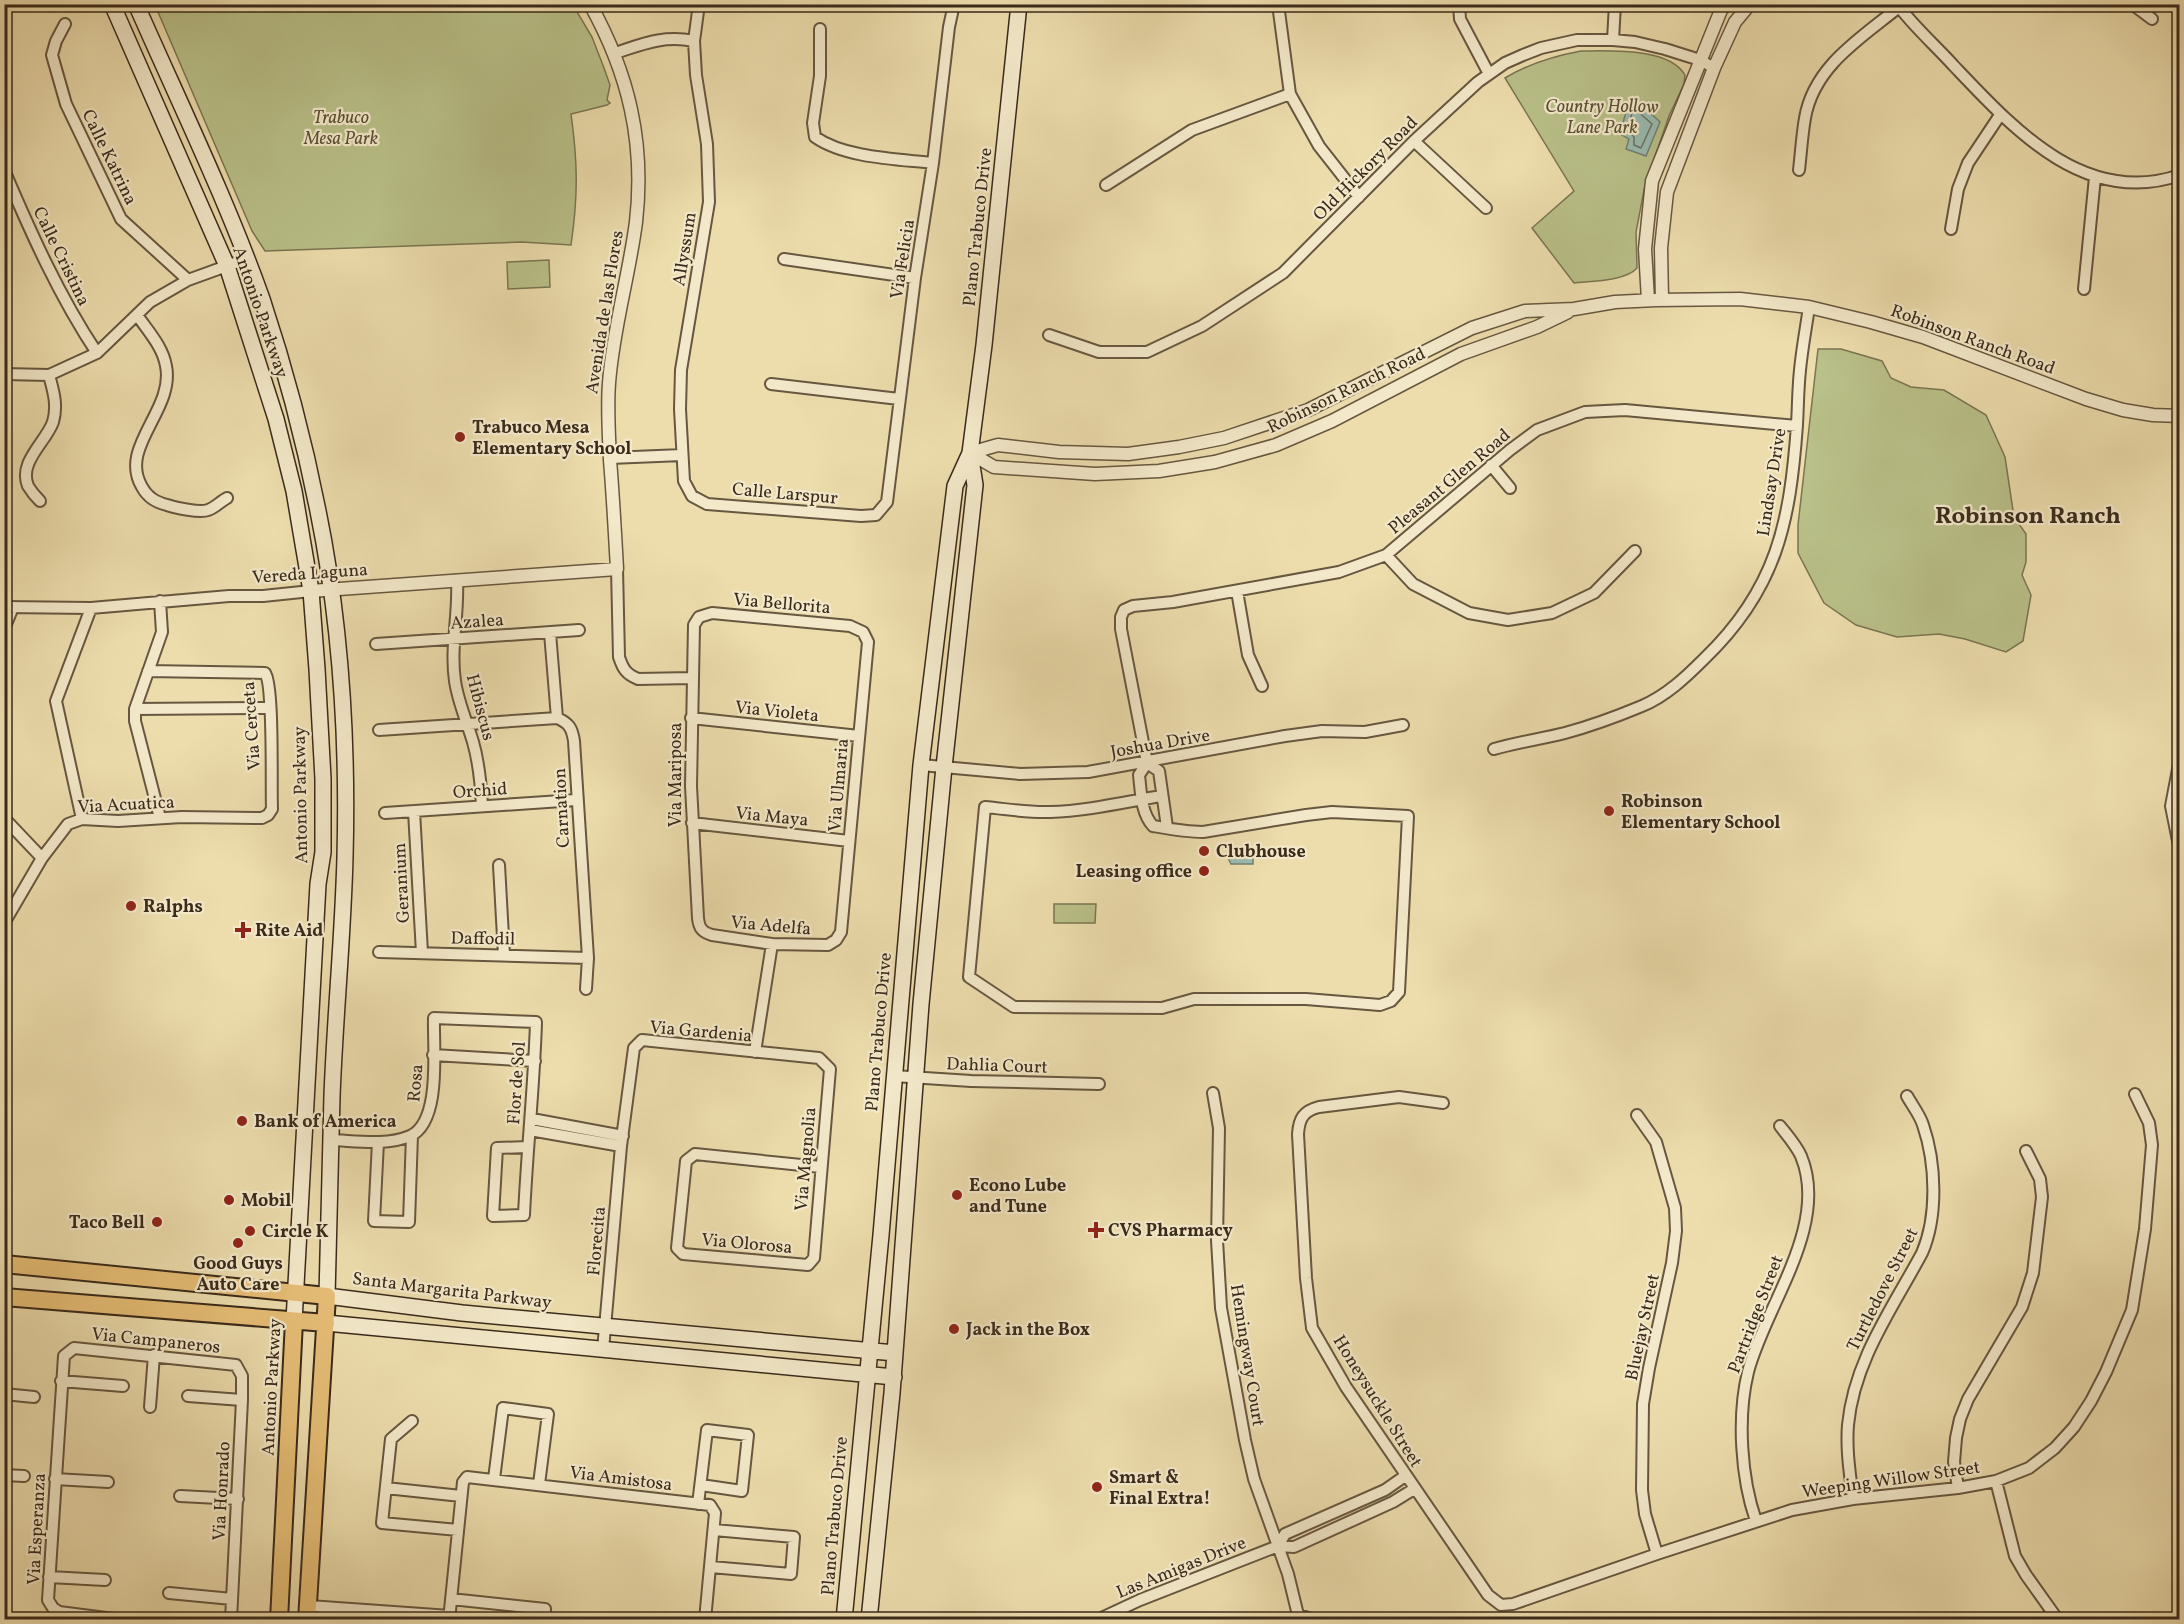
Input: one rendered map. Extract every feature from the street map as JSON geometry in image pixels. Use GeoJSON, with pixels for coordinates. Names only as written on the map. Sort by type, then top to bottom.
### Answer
{"type":"FeatureCollection","features":[{"type":"Feature","properties":{"kind":"main road","name":"Antonio Parkway"},"geometry":{"type":"LineString","coordinates":[[112,4],[227,266],[279,429],[294,491],[311,591],[323,779],[323,852],[318,884],[279,1620]]}},
{"type":"Feature","properties":{"kind":"main road","name":"Antonio Parkway"},"geometry":{"type":"LineString","coordinates":[[136,4],[219,191],[265,309],[300,432],[319,513],[331,589],[341,691],[346,787],[345,859],[332,1097],[326,1323],[308,1613]]}},
{"type":"Feature","properties":{"kind":"main road","name":"Plano Trabuco Drive"},"geometry":{"type":"LineString","coordinates":[[869,1620],[894,1377],[921,1004],[975,484],[970,453],[984,345],[1020,4]]}},
{"type":"Feature","properties":{"kind":"main road","name":"Plano Trabuco Drive"},"geometry":{"type":"LineString","coordinates":[[844,1620],[921,765],[955,486],[970,453]]}},
{"type":"Feature","properties":{"kind":"main road","name":"Santa Margarita Parkway"},"geometry":{"type":"LineString","coordinates":[[4,1264],[327,1296],[462,1313],[895,1353]]}},
{"type":"Feature","properties":{"kind":"main road"},"geometry":{"type":"LineString","coordinates":[[4,1297],[326,1323],[894,1377]]}},
{"type":"Feature","properties":{"kind":"street","name":"Avenida de las Flores"},"geometry":{"type":"LineString","coordinates":[[590,4],[615,53],[626,86],[634,121],[638,156],[635,224],[609,381],[619,657],[623,670],[638,679],[692,678]]}},
{"type":"Feature","properties":{"kind":"street","name":"Allyssum"},"geometry":{"type":"LineString","coordinates":[[692,496],[684,481],[681,370],[705,228],[709,182],[708,144],[696,75],[694,40],[699,4]]}},
{"type":"Feature","properties":{"kind":"street","name":"Via Felicia"},"geometry":{"type":"LineString","coordinates":[[876,515],[886,502],[915,278],[933,163],[949,27],[954,4]]}},
{"type":"Feature","properties":{"kind":"street"},"geometry":{"type":"LineString","coordinates":[[1278,4],[1290,93],[1319,147],[1359,197]]}},
{"type":"Feature","properties":{"kind":"street"},"geometry":{"type":"LineString","coordinates":[[1460,4],[1460,19],[1489,74]]}},
{"type":"Feature","properties":{"kind":"street"},"geometry":{"type":"LineString","coordinates":[[1613,40],[1615,4]]}},
{"type":"Feature","properties":{"kind":"street"},"geometry":{"type":"LineString","coordinates":[[1648,300],[1645,249],[1652,181],[1700,60],[1721,10],[1726,4]]}},
{"type":"Feature","properties":{"kind":"street"},"geometry":{"type":"LineString","coordinates":[[1662,300],[1661,248],[1667,192],[1714,68],[1735,22],[1750,4]]}},
{"type":"Feature","properties":{"kind":"street"},"geometry":{"type":"LineString","coordinates":[[2132,4],[2152,19]]}},
{"type":"Feature","properties":{"kind":"street"},"geometry":{"type":"LineString","coordinates":[[1799,170],[1805,117],[1812,94],[1824,74],[1837,58],[1898,6],[2000,115],[2067,165],[2095,177],[2138,184],[2180,175]]}},
{"type":"Feature","properties":{"kind":"street","name":"Calle Katrina"},"geometry":{"type":"LineString","coordinates":[[65,24],[56,40],[52,55],[66,104],[121,219],[188,280]]}},
{"type":"Feature","properties":{"kind":"street"},"geometry":{"type":"LineString","coordinates":[[820,29],[820,76],[813,123],[815,137],[828,147],[933,163]]}},
{"type":"Feature","properties":{"kind":"street"},"geometry":{"type":"LineString","coordinates":[[615,53],[655,40],[676,37],[694,40]]}},
{"type":"Feature","properties":{"kind":"street","name":"Old Hickory Road"},"geometry":{"type":"LineString","coordinates":[[1049,335],[1099,352],[1147,352],[1202,326],[1283,273],[1414,141],[1489,74],[1505,63],[1541,48],[1577,40],[1635,42],[1700,60],[1714,68]]}},
{"type":"Feature","properties":{"kind":"street"},"geometry":{"type":"LineString","coordinates":[[1106,185],[1192,130],[1290,93]]}},
{"type":"Feature","properties":{"kind":"street"},"geometry":{"type":"LineString","coordinates":[[1951,229],[1958,189],[1968,163],[2000,115]]}},
{"type":"Feature","properties":{"kind":"street"},"geometry":{"type":"LineString","coordinates":[[1414,141],[1486,208]]}},
{"type":"Feature","properties":{"kind":"street","name":"Calle Cristina"},"geometry":{"type":"LineString","coordinates":[[4,170],[40,252],[74,318],[97,353]]}},
{"type":"Feature","properties":{"kind":"street"},"geometry":{"type":"LineString","coordinates":[[2084,289],[2095,177]]}},
{"type":"Feature","properties":{"kind":"street"},"geometry":{"type":"LineString","coordinates":[[4,374],[49,375],[97,353],[150,302],[188,280],[246,259]]}},
{"type":"Feature","properties":{"kind":"street"},"geometry":{"type":"LineString","coordinates":[[784,259],[915,278]]}},
{"type":"Feature","properties":{"kind":"street","name":"Robinson Ranch Road"},"geometry":{"type":"LineString","coordinates":[[970,453],[998,445],[1059,452],[1128,454],[1224,438],[1308,410],[1472,328],[1525,311],[1574,309],[1615,302],[1648,300],[1740,300],[1809,307],[1923,337],[2086,399],[2133,412],[2180,416]]}},
{"type":"Feature","properties":{"kind":"street","name":"Lindsay Drive"},"geometry":{"type":"LineString","coordinates":[[1494,749],[1520,741],[1566,733],[1644,705],[1684,679],[1719,645],[1758,591],[1777,551],[1786,520],[1792,484],[1800,372],[1809,307]]}},
{"type":"Feature","properties":{"kind":"street","name":"Robinson Ranch Road"},"geometry":{"type":"LineString","coordinates":[[970,453],[994,467],[1095,474],[1160,471],[1215,462],[1276,445],[1332,421],[1461,354],[1537,327],[1574,309]]}},
{"type":"Feature","properties":{"kind":"street"},"geometry":{"type":"LineString","coordinates":[[136,315],[159,346],[167,367],[164,398],[139,448],[135,463],[138,480],[147,496],[158,503],[175,508],[207,510],[227,498]]}},
{"type":"Feature","properties":{"kind":"street"},"geometry":{"type":"LineString","coordinates":[[40,501],[28,486],[26,475],[30,460],[53,422],[56,401],[49,375]]}},
{"type":"Feature","properties":{"kind":"street"},"geometry":{"type":"LineString","coordinates":[[771,384],[899,399]]}},
{"type":"Feature","properties":{"kind":"street","name":"Pleasant Glen Road"},"geometry":{"type":"LineString","coordinates":[[1147,763],[1121,629],[1121,617],[1124,610],[1133,606],[1173,602],[1340,572],[1386,555],[1491,465],[1537,430],[1585,412],[1624,410],[1797,426]]}},
{"type":"Feature","properties":{"kind":"street"},"geometry":{"type":"LineString","coordinates":[[610,458],[682,455]]}},
{"type":"Feature","properties":{"kind":"street"},"geometry":{"type":"LineString","coordinates":[[1491,465],[1510,488]]}},
{"type":"Feature","properties":{"kind":"street","name":"Calle Larspur"},"geometry":{"type":"LineString","coordinates":[[692,496],[708,504],[861,516],[876,515]]}},
{"type":"Feature","properties":{"kind":"street"},"geometry":{"type":"LineString","coordinates":[[1386,555],[1413,584],[1469,613],[1508,620],[1552,613],[1594,593],[1635,551]]}},
{"type":"Feature","properties":{"kind":"street","name":"Vereda Laguna"},"geometry":{"type":"LineString","coordinates":[[9,607],[91,608],[617,569]]}},
{"type":"Feature","properties":{"kind":"street","name":"Hibiscus"},"geometry":{"type":"LineString","coordinates":[[457,580],[454,679],[480,769],[482,806]]}},
{"type":"Feature","properties":{"kind":"street"},"geometry":{"type":"LineString","coordinates":[[1237,591],[1248,656],[1262,686]]}},
{"type":"Feature","properties":{"kind":"street"},"geometry":{"type":"LineString","coordinates":[[160,602],[162,632],[135,709],[135,721],[160,818]]}},
{"type":"Feature","properties":{"kind":"street"},"geometry":{"type":"LineString","coordinates":[[4,629],[9,607]]}},
{"type":"Feature","properties":{"kind":"street"},"geometry":{"type":"LineString","coordinates":[[82,819],[56,701],[91,608]]}},
{"type":"Feature","properties":{"kind":"street","name":"Via Bellorita"},"geometry":{"type":"LineString","coordinates":[[699,617],[712,613],[850,626],[863,632]]}},
{"type":"Feature","properties":{"kind":"street","name":"Via Mariposa"},"geometry":{"type":"LineString","coordinates":[[699,617],[694,625],[692,678],[692,823],[698,918],[703,932]]}},
{"type":"Feature","properties":{"kind":"street","name":"Azalea"},"geometry":{"type":"LineString","coordinates":[[376,645],[579,630]]}},
{"type":"Feature","properties":{"kind":"street","name":"Via Ulmaria"},"geometry":{"type":"LineString","coordinates":[[836,940],[841,932],[869,646],[863,632]]}},
{"type":"Feature","properties":{"kind":"street"},"geometry":{"type":"LineString","coordinates":[[380,730],[557,718],[550,633]]}},
{"type":"Feature","properties":{"kind":"street","name":"Via Cerceta"},"geometry":{"type":"LineString","coordinates":[[148,671],[261,671],[268,677],[272,809],[262,818]]}},
{"type":"Feature","properties":{"kind":"street"},"geometry":{"type":"LineString","coordinates":[[135,709],[270,708]]}},
{"type":"Feature","properties":{"kind":"street","name":"Carnation"},"geometry":{"type":"LineString","coordinates":[[557,718],[567,722],[572,730],[588,958],[586,988]]}},
{"type":"Feature","properties":{"kind":"street","name":"Via Violeta"},"geometry":{"type":"LineString","coordinates":[[691,718],[859,736]]}},
{"type":"Feature","properties":{"kind":"street","name":"Joshua Drive"},"geometry":{"type":"LineString","coordinates":[[921,765],[1020,774],[1089,772],[1286,736],[1322,731],[1365,732],[1403,725]]}},
{"type":"Feature","properties":{"kind":"street"},"geometry":{"type":"LineString","coordinates":[[2180,759],[2171,806],[2180,851]]}},
{"type":"Feature","properties":{"kind":"street"},"geometry":{"type":"LineString","coordinates":[[1161,796],[1142,799],[1050,812],[985,807],[969,977],[1014,1007],[1162,1008],[1194,999],[1306,999],[1380,1005],[1391,1001],[1399,992],[1408,816],[1332,812],[1203,832],[1186,832],[1153,826],[1146,819],[1142,799],[1139,775],[1147,763],[1159,771],[1167,827]]}},
{"type":"Feature","properties":{"kind":"street","name":"Orchid"},"geometry":{"type":"LineString","coordinates":[[385,813],[576,800]]}},
{"type":"Feature","properties":{"kind":"street","name":"Geranium"},"geometry":{"type":"LineString","coordinates":[[414,811],[422,953]]}},
{"type":"Feature","properties":{"kind":"street"},"geometry":{"type":"LineString","coordinates":[[4,818],[42,858]]}},
{"type":"Feature","properties":{"kind":"street","name":"Via Acuatica"},"geometry":{"type":"LineString","coordinates":[[6,918],[42,858],[69,824],[82,819],[262,818]]}},
{"type":"Feature","properties":{"kind":"street","name":"Via Maya"},"geometry":{"type":"LineString","coordinates":[[692,823],[849,841]]}},
{"type":"Feature","properties":{"kind":"street"},"geometry":{"type":"LineString","coordinates":[[499,865],[504,955]]}},
{"type":"Feature","properties":{"kind":"street","name":"Via Adelfa"},"geometry":{"type":"LineString","coordinates":[[703,932],[772,944],[825,945],[836,940]]}},
{"type":"Feature","properties":{"kind":"street"},"geometry":{"type":"LineString","coordinates":[[755,1052],[772,944]]}},
{"type":"Feature","properties":{"kind":"street","name":"Daffodil"},"geometry":{"type":"LineString","coordinates":[[378,952],[588,958]]}},
{"type":"Feature","properties":{"kind":"street","name":"Flor de Sol"},"geometry":{"type":"LineString","coordinates":[[434,1018],[536,1022],[524,1215],[493,1216],[497,1148],[527,1147]]}},
{"type":"Feature","properties":{"kind":"street","name":"Rosa"},"geometry":{"type":"LineString","coordinates":[[412,1135],[429,1113],[432,1096],[434,1018]]}},
{"type":"Feature","properties":{"kind":"street","name":"Via Gardenia"},"geometry":{"type":"LineString","coordinates":[[622,1141],[634,1048],[642,1040],[819,1058]]}},
{"type":"Feature","properties":{"kind":"street"},"geometry":{"type":"LineString","coordinates":[[433,1055],[535,1060]]}},
{"type":"Feature","properties":{"kind":"street","name":"Via Magnolia"},"geometry":{"type":"LineString","coordinates":[[808,1264],[814,1258],[830,1069],[819,1058]]}},
{"type":"Feature","properties":{"kind":"street","name":"Dahlia Court"},"geometry":{"type":"LineString","coordinates":[[894,1076],[971,1081],[1099,1084]]}},
{"type":"Feature","properties":{"kind":"street","name":"Hemingway Court"},"geometry":{"type":"LineString","coordinates":[[1213,1093],[1220,1128],[1217,1240],[1221,1308],[1245,1440],[1254,1479],[1278,1546],[1297,1617],[1315,1620]]}},
{"type":"Feature","properties":{"kind":"street","name":"Weeping Willow Street"},"geometry":{"type":"LineString","coordinates":[[1502,1605],[1513,1604],[1792,1510],[1853,1499],[1958,1488],[1996,1481],[2029,1468],[2055,1449],[2074,1427],[2106,1372],[2132,1310],[2145,1229],[2152,1145],[2149,1123],[2135,1094]]}},
{"type":"Feature","properties":{"kind":"street","name":"Turtledove Street"},"geometry":{"type":"LineString","coordinates":[[1853,1499],[1847,1454],[1848,1426],[1857,1381],[1865,1357],[1922,1253],[1929,1236],[1932,1218],[1934,1201],[1930,1155],[1923,1123],[1907,1096]]}},
{"type":"Feature","properties":{"kind":"street","name":"Honeysuckle Street"},"geometry":{"type":"LineString","coordinates":[[1443,1103],[1399,1097],[1318,1107],[1310,1109],[1303,1115],[1299,1123],[1298,1134],[1306,1278],[1312,1328],[1346,1387],[1488,1595],[1502,1605]]}},
{"type":"Feature","properties":{"kind":"street","name":"Bluejay Street"},"geometry":{"type":"LineString","coordinates":[[1637,1115],[1656,1142],[1675,1208],[1676,1231],[1672,1263],[1643,1404],[1642,1490],[1645,1514],[1656,1554]]}},
{"type":"Feature","properties":{"kind":"street"},"geometry":{"type":"LineString","coordinates":[[531,1125],[622,1141]]}},
{"type":"Feature","properties":{"kind":"street","name":"Partridge Street"},"geometry":{"type":"LineString","coordinates":[[1756,1521],[1745,1480],[1744,1393],[1755,1352],[1800,1242],[1808,1196],[1806,1173],[1800,1154],[1780,1126]]}},
{"type":"Feature","properties":{"kind":"street"},"geometry":{"type":"LineString","coordinates":[[332,1140],[378,1142],[412,1135],[409,1222],[374,1221],[378,1142]]}},
{"type":"Feature","properties":{"kind":"street","name":"Florecita"},"geometry":{"type":"LineString","coordinates":[[603,1350],[622,1141]]}},
{"type":"Feature","properties":{"kind":"street"},"geometry":{"type":"LineString","coordinates":[[1958,1488],[1954,1462],[1960,1419],[1968,1399],[2022,1307],[2033,1273],[2043,1197],[2040,1179],[2026,1152]]}},
{"type":"Feature","properties":{"kind":"street","name":"Via Olorosa"},"geometry":{"type":"LineString","coordinates":[[808,1264],[683,1254],[677,1248],[686,1161],[695,1154],[821,1167]]}},
{"type":"Feature","properties":{"kind":"street","name":"Via Campaneros"},"geometry":{"type":"LineString","coordinates":[[61,1381],[63,1356],[74,1348],[236,1365]]}},
{"type":"Feature","properties":{"kind":"street"},"geometry":{"type":"LineString","coordinates":[[150,1407],[154,1355]]}},
{"type":"Feature","properties":{"kind":"street","name":"Via Honrado"},"geometry":{"type":"LineString","coordinates":[[231,1620],[242,1400],[242,1376],[236,1365]]}},
{"type":"Feature","properties":{"kind":"street"},"geometry":{"type":"LineString","coordinates":[[61,1381],[123,1386]]}},
{"type":"Feature","properties":{"kind":"street","name":"Via Esperanza"},"geometry":{"type":"LineString","coordinates":[[61,1381],[48,1600],[59,1612],[122,1620]]}},
{"type":"Feature","properties":{"kind":"street"},"geometry":{"type":"LineString","coordinates":[[4,1395],[34,1397]]}},
{"type":"Feature","properties":{"kind":"street"},"geometry":{"type":"LineString","coordinates":[[188,1396],[242,1400]]}},
{"type":"Feature","properties":{"kind":"street"},"geometry":{"type":"LineString","coordinates":[[494,1479],[503,1408],[548,1414],[539,1484]]}},
{"type":"Feature","properties":{"kind":"street"},"geometry":{"type":"LineString","coordinates":[[412,1421],[391,1439],[382,1523],[458,1530]]}},
{"type":"Feature","properties":{"kind":"street"},"geometry":{"type":"LineString","coordinates":[[701,1485],[742,1491],[748,1435],[708,1430],[701,1485],[699,1504],[712,1507],[715,1513],[705,1620]]}},
{"type":"Feature","properties":{"kind":"street"},"geometry":{"type":"LineString","coordinates":[[4,1475],[24,1476]]}},
{"type":"Feature","properties":{"kind":"street","name":"Las Amigas Drive"},"geometry":{"type":"LineString","coordinates":[[1278,1546],[1286,1534],[1385,1490],[1405,1476]]}},
{"type":"Feature","properties":{"kind":"street","name":"Via Amistosa"},"geometry":{"type":"LineString","coordinates":[[461,1496],[464,1478],[467,1477],[699,1504]]}},
{"type":"Feature","properties":{"kind":"street"},"geometry":{"type":"LineString","coordinates":[[56,1479],[108,1482]]}},
{"type":"Feature","properties":{"kind":"street"},"geometry":{"type":"LineString","coordinates":[[1996,1481],[2015,1556],[2058,1620]]}},
{"type":"Feature","properties":{"kind":"street"},"geometry":{"type":"LineString","coordinates":[[308,1613],[449,1618],[461,1496],[386,1488]]}},
{"type":"Feature","properties":{"kind":"street","name":"Las Amigas Drive"},"geometry":{"type":"LineString","coordinates":[[1097,1620],[1140,1600],[1278,1546],[1293,1547],[1366,1515],[1414,1489]]}},
{"type":"Feature","properties":{"kind":"street"},"geometry":{"type":"LineString","coordinates":[[180,1496],[238,1499]]}},
{"type":"Feature","properties":{"kind":"street"},"geometry":{"type":"LineString","coordinates":[[1359,1502],[1366,1515]]}},
{"type":"Feature","properties":{"kind":"street"},"geometry":{"type":"LineString","coordinates":[[711,1567],[791,1574],[794,1537],[714,1530]]}},
{"type":"Feature","properties":{"kind":"street"},"geometry":{"type":"LineString","coordinates":[[49,1577],[105,1580]]}},
{"type":"Feature","properties":{"kind":"street"},"geometry":{"type":"LineString","coordinates":[[169,1593],[232,1599]]}},
{"type":"Feature","properties":{"kind":"street"},"geometry":{"type":"LineString","coordinates":[[451,1599],[546,1609],[544,1620]]}},
{"type":"Feature","properties":{"kind":"green space","name":"Trabuco Mesa Park"},"geometry":{"type":"Polygon","coordinates":[[[155,5],[573,5],[592,37],[604,68],[610,85],[607,100],[610,103],[571,114],[576,180],[571,245],[522,242],[265,251],[252,231],[155,5]]]}},
{"type":"Feature","properties":{"kind":"green space","name":"Country Hollow Lane Park"},"geometry":{"type":"Polygon","coordinates":[[[1581,51],[1622,51],[1653,55],[1666,59],[1685,75],[1684,84],[1669,116],[1645,185],[1636,232],[1637,268],[1617,278],[1574,283],[1532,228],[1574,191],[1505,78],[1542,61],[1581,51]]]}},
{"type":"Feature","properties":{"kind":"green space"},"geometry":{"type":"Polygon","coordinates":[[[549,260],[550,287],[508,289],[507,262],[549,260]]]}},
{"type":"Feature","properties":{"kind":"green space"},"geometry":{"type":"Polygon","coordinates":[[[1818,349],[1841,349],[1882,361],[1891,378],[1911,387],[1944,390],[1986,415],[2005,457],[2014,517],[2026,534],[2026,562],[2022,575],[2031,595],[2023,641],[2006,652],[1965,639],[1939,634],[1897,637],[1856,625],[1824,603],[1798,553],[1798,525],[1818,349]]]}},
{"type":"Feature","properties":{"kind":"green space"},"geometry":{"type":"Polygon","coordinates":[[[1054,904],[1096,904],[1095,923],[1054,923],[1054,904]]]}},
{"type":"Feature","properties":{"kind":"water"},"geometry":{"type":"Polygon","coordinates":[[[1633,102],[1640,103],[1660,122],[1646,156],[1626,149],[1629,139],[1620,134],[1627,108],[1633,102]]]}},
{"type":"Feature","properties":{"kind":"water"},"geometry":{"type":"Polygon","coordinates":[[[1231,852],[1253,852],[1253,864],[1231,864],[1228,858],[1231,852]]]}},
{"type":"Feature","properties":{"kind":"place","name":"Trabuco Mesa Elementary School"},"geometry":{"type":"Point","coordinates":[460,437]}},
{"type":"Feature","properties":{"kind":"place","name":"Robinson Elementary School"},"geometry":{"type":"Point","coordinates":[1609,811]}},
{"type":"Feature","properties":{"kind":"place","name":"Clubhouse"},"geometry":{"type":"Point","coordinates":[1204,851]}},
{"type":"Feature","properties":{"kind":"place","name":"Leasing office"},"geometry":{"type":"Point","coordinates":[1204,871]}},
{"type":"Feature","properties":{"kind":"place","name":"Ralphs"},"geometry":{"type":"Point","coordinates":[131,906]}},
{"type":"Feature","properties":{"kind":"place","name":"Rite Aid"},"geometry":{"type":"Point","coordinates":[243,930]}},
{"type":"Feature","properties":{"kind":"place","name":"Bank of America"},"geometry":{"type":"Point","coordinates":[242,1121]}},
{"type":"Feature","properties":{"kind":"place","name":"Econo Lube and Tune"},"geometry":{"type":"Point","coordinates":[957,1195]}},
{"type":"Feature","properties":{"kind":"place","name":"Mobil"},"geometry":{"type":"Point","coordinates":[229,1200]}},
{"type":"Feature","properties":{"kind":"place","name":"Taco Bell"},"geometry":{"type":"Point","coordinates":[157,1222]}},
{"type":"Feature","properties":{"kind":"place","name":"CVS Pharmacy"},"geometry":{"type":"Point","coordinates":[1096,1230]}},
{"type":"Feature","properties":{"kind":"place","name":"Circle K"},"geometry":{"type":"Point","coordinates":[250,1231]}},
{"type":"Feature","properties":{"kind":"place","name":"Good Guys Auto Care"},"geometry":{"type":"Point","coordinates":[238,1243]}},
{"type":"Feature","properties":{"kind":"place","name":"Jack in the Box"},"geometry":{"type":"Point","coordinates":[954,1329]}},
{"type":"Feature","properties":{"kind":"place","name":"Smart & Final Extra!"},"geometry":{"type":"Point","coordinates":[1097,1487]}},
{"type":"Feature","properties":{"kind":"district","name":"Robinson Ranch"},"geometry":{"type":"Point","coordinates":[2028,515]}}]}
